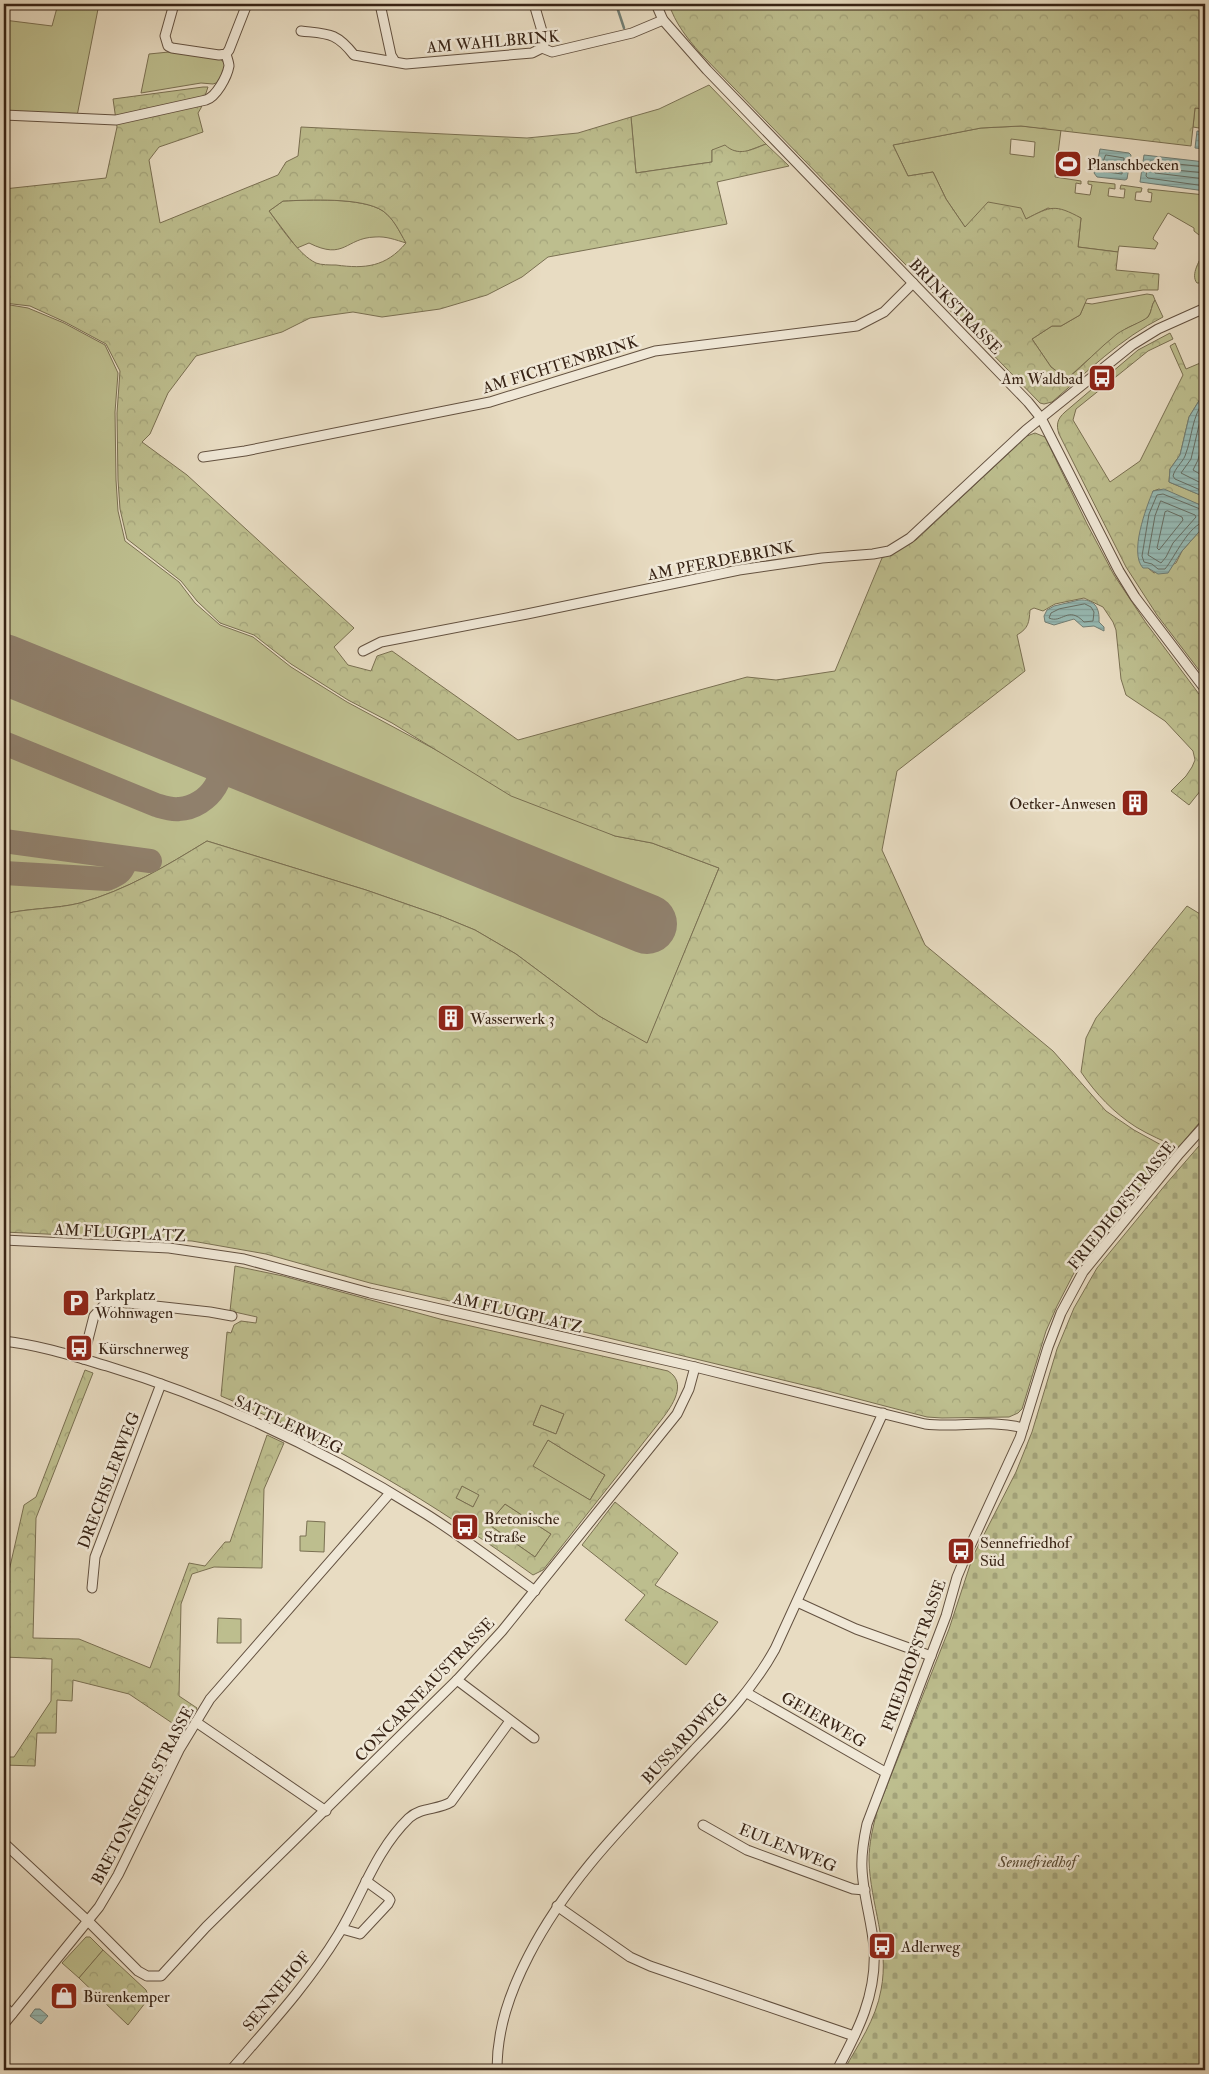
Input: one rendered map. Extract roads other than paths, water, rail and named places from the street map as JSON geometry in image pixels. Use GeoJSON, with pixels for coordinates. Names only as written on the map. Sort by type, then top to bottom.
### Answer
{"type":"FeatureCollection","features":[{"type":"Feature","properties":{"kind":"street"},"geometry":{"type":"LineString","coordinates":[[174,4],[165,36],[168,46],[219,55],[226,54]]}},
{"type":"Feature","properties":{"kind":"street"},"geometry":{"type":"LineString","coordinates":[[4,116],[116,120],[212,98],[229,66],[226,54],[247,4]]}},
{"type":"Feature","properties":{"kind":"street"},"geometry":{"type":"LineString","coordinates":[[380,4],[391,55],[394,60]]}},
{"type":"Feature","properties":{"kind":"street"},"geometry":{"type":"LineString","coordinates":[[534,4],[544,38],[542,48]]}},
{"type":"Feature","properties":{"kind":"street","name":"BRINKSTRASSE"},"geometry":{"type":"LineString","coordinates":[[656,4],[663,20],[706,70],[1028,402],[1041,418],[1119,571],[1136,597],[1205,689]]}},
{"type":"Feature","properties":{"kind":"street","name":"AM WAHLBRINK"},"geometry":{"type":"LineString","coordinates":[[301,31],[331,34],[344,41],[354,55],[377,60],[394,60],[406,64],[532,53],[542,48],[552,52],[632,33],[663,20]]}},
{"type":"Feature","properties":{"kind":"street","name":"AM FICHTENBRINK"},"geometry":{"type":"LineString","coordinates":[[203,457],[246,451],[490,402],[655,351],[857,326],[884,312],[913,283]]}},
{"type":"Feature","properties":{"kind":"street"},"geometry":{"type":"LineString","coordinates":[[1041,418],[1147,335],[1205,308]]}},
{"type":"Feature","properties":{"kind":"street","name":"AM PFERDEBRINK"},"geometry":{"type":"LineString","coordinates":[[363,651],[373,644],[389,640],[739,570],[806,560],[889,551],[910,538],[1041,418]]}},
{"type":"Feature","properties":{"kind":"street","name":"FRIEDHOFSTRASSE"},"geometry":{"type":"LineString","coordinates":[[836,2070],[866,2011],[873,1981],[874,1949],[862,1870],[864,1839],[885,1772],[946,1616],[966,1553],[1006,1472],[1024,1428],[1048,1347],[1061,1313],[1083,1272],[1205,1125]]}},
{"type":"Feature","properties":{"kind":"street","name":"AM FLUGPLATZ"},"geometry":{"type":"LineString","coordinates":[[4,1240],[169,1248],[244,1259],[398,1299],[695,1367],[939,1426],[1008,1425],[1024,1428]]}},
{"type":"Feature","properties":{"kind":"street"},"geometry":{"type":"LineString","coordinates":[[83,1359],[94,1316],[106,1303],[119,1302],[232,1316]]}},
{"type":"Feature","properties":{"kind":"street","name":"SATTLERWEG"},"geometry":{"type":"LineString","coordinates":[[4,1341],[83,1359],[161,1384],[278,1432],[390,1492],[460,1536],[535,1591]]}},
{"type":"Feature","properties":{"kind":"street","name":"CONCARNEAUSTRASSE"},"geometry":{"type":"LineString","coordinates":[[89,1922],[138,1971],[147,1976],[161,1976],[167,1972],[206,1927],[457,1680],[535,1591],[677,1414],[689,1389],[695,1367]]}},
{"type":"Feature","properties":{"kind":"street","name":"DRECHSLERWEG"},"geometry":{"type":"LineString","coordinates":[[92,1588],[95,1557],[161,1384]]}},
{"type":"Feature","properties":{"kind":"street","name":"BUSSARDWEG"},"geometry":{"type":"LineString","coordinates":[[497,2070],[500,2030],[511,1994],[538,1937],[557,1906],[585,1867],[747,1693],[762,1672],[776,1649],[883,1413]]}},
{"type":"Feature","properties":{"kind":"street","name":"BRETONISCHE STRASSE"},"geometry":{"type":"LineString","coordinates":[[4,2024],[89,1922],[118,1875],[179,1750],[215,1693],[390,1492]]}},
{"type":"Feature","properties":{"kind":"street"},"geometry":{"type":"LineString","coordinates":[[797,1602],[856,1629],[930,1656]]}},
{"type":"Feature","properties":{"kind":"street"},"geometry":{"type":"LineString","coordinates":[[457,1680],[534,1738]]}},
{"type":"Feature","properties":{"kind":"street","name":"GEIERWEG"},"geometry":{"type":"LineString","coordinates":[[747,1693],[885,1772]]}},
{"type":"Feature","properties":{"kind":"street","name":"SENNEHOF"},"geometry":{"type":"LineString","coordinates":[[231,2070],[314,1969],[342,1929],[381,1853],[408,1819],[422,1810],[444,1806],[451,1802],[510,1721]]}},
{"type":"Feature","properties":{"kind":"street"},"geometry":{"type":"LineString","coordinates":[[196,1722],[326,1811]]}},
{"type":"Feature","properties":{"kind":"street","name":"EULENWEG"},"geometry":{"type":"LineString","coordinates":[[703,1825],[747,1850],[853,1889],[865,1890]]}},
{"type":"Feature","properties":{"kind":"street"},"geometry":{"type":"LineString","coordinates":[[4,1843],[89,1922]]}},
{"type":"Feature","properties":{"kind":"street"},"geometry":{"type":"LineString","coordinates":[[342,1929],[360,1934],[390,1900],[366,1881]]}},
{"type":"Feature","properties":{"kind":"street"},"geometry":{"type":"LineString","coordinates":[[557,1906],[630,1957],[650,1966],[854,2036]]}},
{"type":"Feature","properties":{"kind":"street"},"geometry":{"type":"LineString","coordinates":[[4,2007],[12,2014]]}},
{"type":"Feature","properties":{"kind":"water"},"geometry":{"type":"Polygon","coordinates":[[[1197,131],[1205,132],[1205,149],[1195,148],[1197,131]]]}},
{"type":"Feature","properties":{"kind":"water"},"geometry":{"type":"Polygon","coordinates":[[[1100,149],[1129,153],[1131,155],[1127,179],[1097,177],[1094,173],[1100,149]]]}},
{"type":"Feature","properties":{"kind":"water","name":"Planschbecken"},"geometry":{"type":"Polygon","coordinates":[[[1069,155],[1076,157],[1075,164],[1072,165],[1071,172],[1063,172],[1062,162],[1067,160],[1069,155]]]}},
{"type":"Feature","properties":{"kind":"water"},"geometry":{"type":"Polygon","coordinates":[[[1144,155],[1205,162],[1205,191],[1140,182],[1144,155]]]}},
{"type":"Feature","properties":{"kind":"water"},"geometry":{"type":"Polygon","coordinates":[[[1205,391],[1205,497],[1169,482],[1170,469],[1180,455],[1189,417],[1205,391]]]}},
{"type":"Feature","properties":{"kind":"water"},"geometry":{"type":"Polygon","coordinates":[[[1164,489],[1205,507],[1205,525],[1182,551],[1168,573],[1158,574],[1148,568],[1143,568],[1139,561],[1138,542],[1143,519],[1153,491],[1164,489]]]}},
{"type":"Feature","properties":{"kind":"water"},"geometry":{"type":"Polygon","coordinates":[[[1079,600],[1089,601],[1095,605],[1099,622],[1104,627],[1104,631],[1094,626],[1083,627],[1074,619],[1054,625],[1045,622],[1044,616],[1047,610],[1054,606],[1079,600]]]}},
{"type":"Feature","properties":{"kind":"water"},"geometry":{"type":"Polygon","coordinates":[[[35,2009],[40,2009],[48,2016],[41,2024],[30,2016],[35,2009]]]}},
{"type":"Feature","properties":{"kind":"waterway"},"geometry":{"type":"LineString","coordinates":[[616,4],[624,28]]}},
{"type":"Feature","properties":{"kind":"place","name":"Planschbecken"},"geometry":{"type":"Point","coordinates":[1068,164]}},
{"type":"Feature","properties":{"kind":"place","name":"Am Waldbad"},"geometry":{"type":"Point","coordinates":[1102,378]}},
{"type":"Feature","properties":{"kind":"place","name":"Oetker-Anwesen"},"geometry":{"type":"Point","coordinates":[1135,803]}},
{"type":"Feature","properties":{"kind":"place","name":"Wasserwerk 3"},"geometry":{"type":"Point","coordinates":[451,1018]}},
{"type":"Feature","properties":{"kind":"place","name":"Parkplatz Wohnwagen"},"geometry":{"type":"Point","coordinates":[76,1303]}},
{"type":"Feature","properties":{"kind":"place","name":"Kürschnerweg"},"geometry":{"type":"Point","coordinates":[79,1348]}},
{"type":"Feature","properties":{"kind":"place","name":"Bretonische Straße"},"geometry":{"type":"Point","coordinates":[465,1527]}},
{"type":"Feature","properties":{"kind":"place","name":"Sennefriedhof Süd"},"geometry":{"type":"Point","coordinates":[961,1551]}},
{"type":"Feature","properties":{"kind":"place","name":"Adlerweg"},"geometry":{"type":"Point","coordinates":[882,1946]}},
{"type":"Feature","properties":{"kind":"place","name":"Bürenkemper"},"geometry":{"type":"Point","coordinates":[64,1996]}},
{"type":"Feature","properties":{"kind":"park label","name":"Sennefriedhof"},"geometry":{"type":"Point","coordinates":[1037,1861]}}]}
